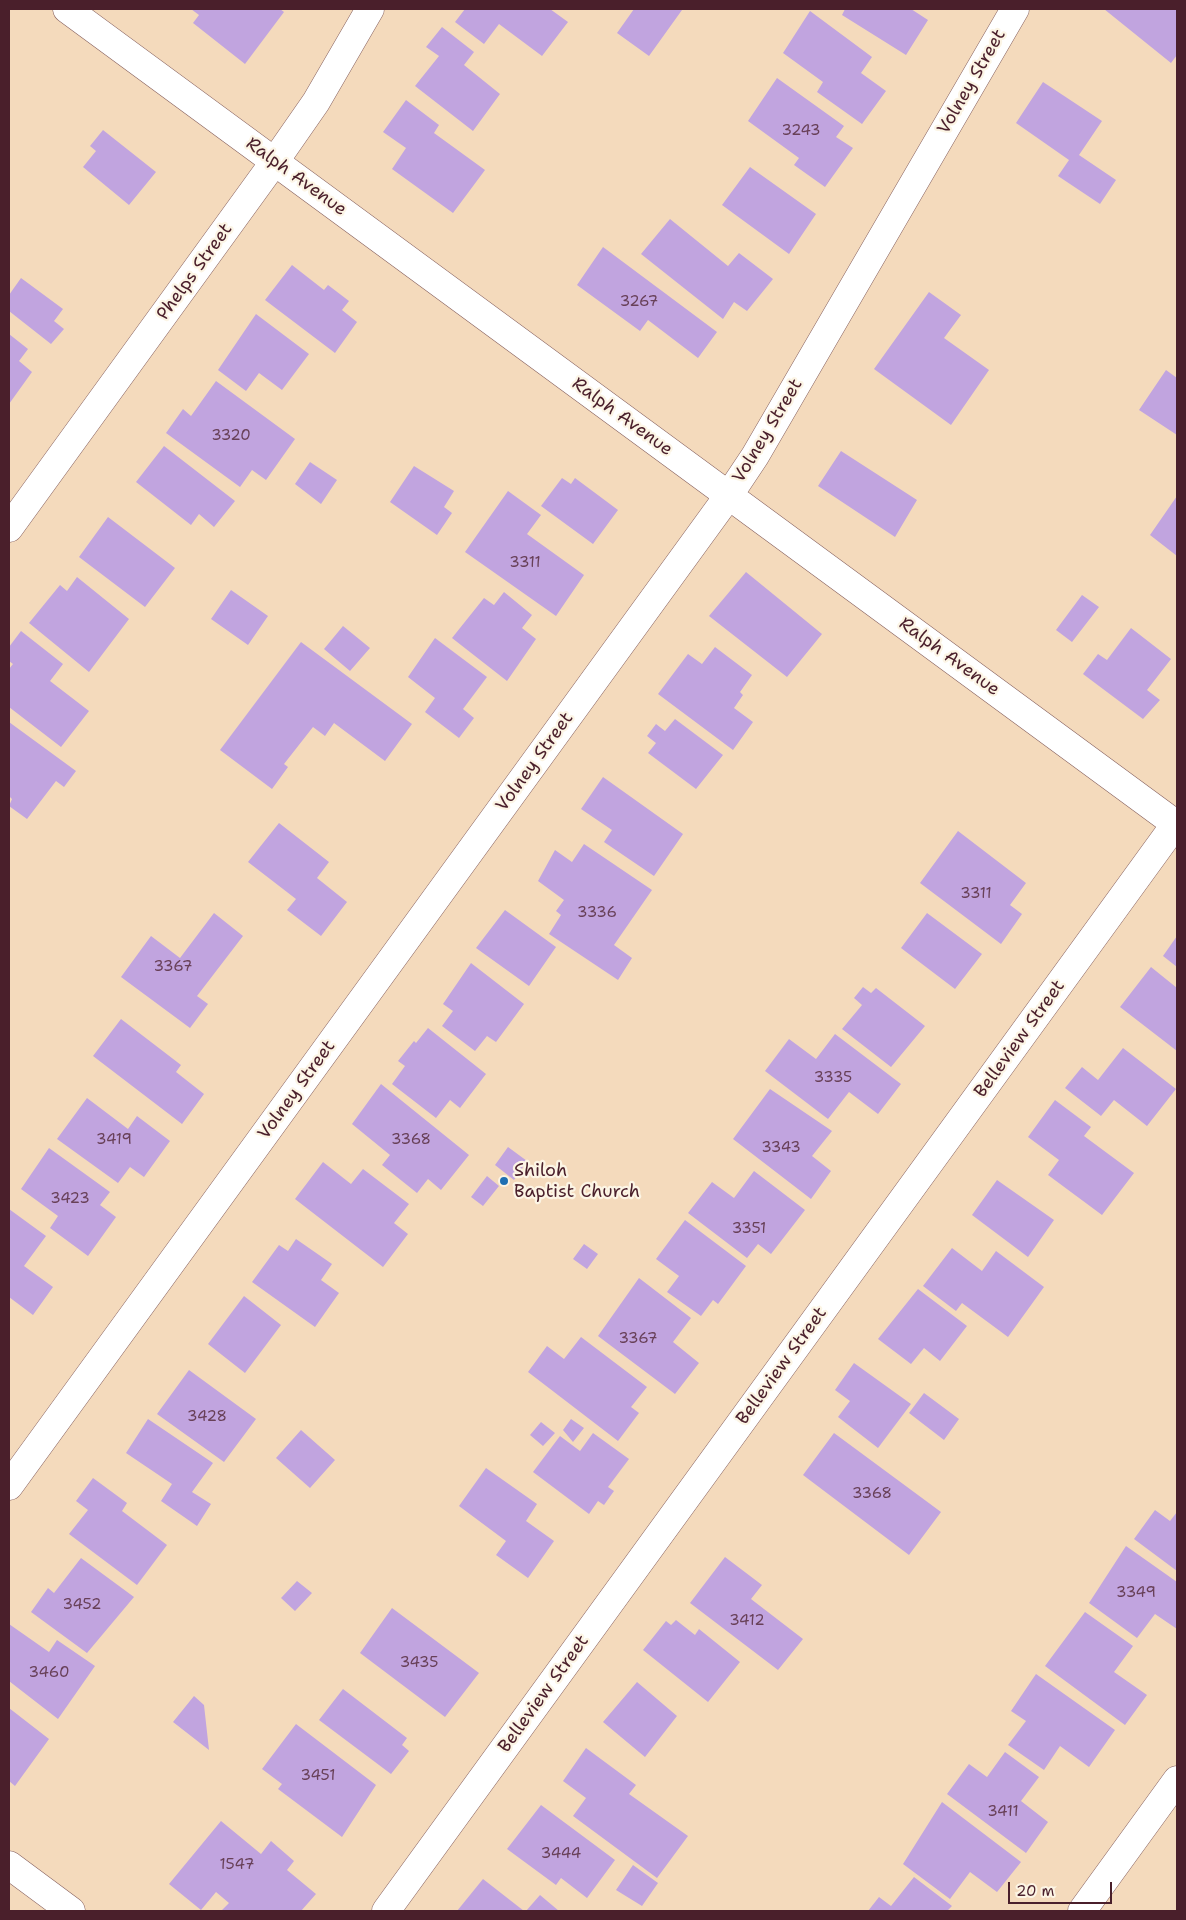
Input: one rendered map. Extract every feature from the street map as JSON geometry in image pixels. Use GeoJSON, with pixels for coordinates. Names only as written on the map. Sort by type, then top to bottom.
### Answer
{"type":"FeatureCollection","features":[{"type":"Feature","properties":{"kind":"street","name":"Ralph Avenue"},"geometry":{"type":"LineString","coordinates":[[67,9],[1177,823]]}},
{"type":"Feature","properties":{"kind":"street","name":"Phelps Street"},"geometry":{"type":"LineString","coordinates":[[9,528],[275,161],[316,102],[370,9]]}},
{"type":"Feature","properties":{"kind":"street","name":"Volney Street"},"geometry":{"type":"LineString","coordinates":[[9,1486],[729,495],[755,456],[1015,9]]}},
{"type":"Feature","properties":{"kind":"street","name":"Belleview Street"},"geometry":{"type":"LineString","coordinates":[[386,1911],[1177,823]]}},
{"type":"Feature","properties":{"kind":"street"},"geometry":{"type":"LineString","coordinates":[[1082,1911],[1177,1780]]}},
{"type":"Feature","properties":{"kind":"street"},"geometry":{"type":"LineString","coordinates":[[9,1865],[72,1911]]}},
{"type":"Feature","properties":{"kind":"building"},"geometry":{"type":"Polygon","coordinates":[[[191,9],[280,9],[284,12],[245,64],[193,23],[199,15],[191,9]]]}},
{"type":"Feature","properties":{"kind":"building"},"geometry":{"type":"Polygon","coordinates":[[[465,9],[550,9],[568,22],[542,56],[499,24],[484,44],[455,22],[465,9]]]}},
{"type":"Feature","properties":{"kind":"building"},"geometry":{"type":"Polygon","coordinates":[[[634,9],[682,10],[649,56],[617,33],[634,9]]]}},
{"type":"Feature","properties":{"kind":"building"},"geometry":{"type":"Polygon","coordinates":[[[845,9],[911,9],[928,20],[906,55],[842,15],[845,9]]]}},
{"type":"Feature","properties":{"kind":"building"},"geometry":{"type":"Polygon","coordinates":[[[1104,9],[1177,9],[1177,55],[1171,63],[1104,9]]]}},
{"type":"Feature","properties":{"kind":"building"},"geometry":{"type":"Polygon","coordinates":[[[810,11],[872,57],[861,73],[886,91],[862,124],[817,92],[823,82],[783,53],[810,11]]]}},
{"type":"Feature","properties":{"kind":"building"},"geometry":{"type":"Polygon","coordinates":[[[442,27],[474,52],[464,65],[500,94],[473,131],[415,86],[439,56],[426,47],[442,27]]]}},
{"type":"Feature","properties":{"kind":"building"},"geometry":{"type":"Polygon","coordinates":[[[777,78],[844,126],[836,137],[853,148],[825,187],[794,165],[799,158],[748,121],[777,78]]]}},
{"type":"Feature","properties":{"kind":"building"},"geometry":{"type":"Polygon","coordinates":[[[1043,82],[1102,121],[1079,155],[1116,180],[1100,204],[1058,176],[1069,160],[1016,123],[1043,82]]]}},
{"type":"Feature","properties":{"kind":"building"},"geometry":{"type":"Polygon","coordinates":[[[406,100],[439,125],[434,133],[485,170],[453,213],[392,169],[406,148],[383,132],[406,100]]]}},
{"type":"Feature","properties":{"kind":"building"},"geometry":{"type":"Polygon","coordinates":[[[103,130],[156,172],[129,205],[83,167],[96,151],[90,146],[103,130]]]}},
{"type":"Feature","properties":{"kind":"building"},"geometry":{"type":"Polygon","coordinates":[[[750,167],[816,214],[789,254],[722,205],[750,167]]]}},
{"type":"Feature","properties":{"kind":"building"},"geometry":{"type":"Polygon","coordinates":[[[670,219],[728,266],[739,253],[773,279],[747,311],[734,302],[723,319],[641,254],[670,219]]]}},
{"type":"Feature","properties":{"kind":"building"},"geometry":{"type":"Polygon","coordinates":[[[603,247],[717,332],[698,358],[648,320],[640,331],[577,285],[603,247]]]}},
{"type":"Feature","properties":{"kind":"building"},"geometry":{"type":"Polygon","coordinates":[[[292,265],[324,290],[328,285],[349,301],[342,310],[357,322],[335,353],[265,300],[292,265]]]}},
{"type":"Feature","properties":{"kind":"building"},"geometry":{"type":"Polygon","coordinates":[[[21,278],[63,309],[54,321],[64,329],[51,344],[9,311],[9,295],[21,278]]]}},
{"type":"Feature","properties":{"kind":"building"},"geometry":{"type":"Polygon","coordinates":[[[929,292],[961,315],[944,338],[989,370],[951,425],[874,369],[929,292]]]}},
{"type":"Feature","properties":{"kind":"building"},"geometry":{"type":"Polygon","coordinates":[[[256,314],[309,354],[282,390],[259,373],[246,391],[218,370],[256,314]]]}},
{"type":"Feature","properties":{"kind":"building"},"geometry":{"type":"Polygon","coordinates":[[[9,334],[28,349],[19,361],[32,372],[9,404],[9,334]]]}},
{"type":"Feature","properties":{"kind":"building"},"geometry":{"type":"Polygon","coordinates":[[[1166,370],[1177,378],[1177,435],[1139,410],[1166,370]]]}},
{"type":"Feature","properties":{"kind":"building"},"geometry":{"type":"Polygon","coordinates":[[[216,381],[295,439],[266,480],[252,470],[240,487],[166,433],[183,409],[191,416],[216,381]]]}},
{"type":"Feature","properties":{"kind":"building"},"geometry":{"type":"Polygon","coordinates":[[[164,446],[235,501],[214,527],[199,514],[191,525],[136,482],[164,446]]]}},
{"type":"Feature","properties":{"kind":"building"},"geometry":{"type":"Polygon","coordinates":[[[841,451],[917,500],[895,537],[818,486],[841,451]]]}},
{"type":"Feature","properties":{"kind":"building"},"geometry":{"type":"Polygon","coordinates":[[[310,462],[337,480],[321,504],[295,484],[310,462]]]}},
{"type":"Feature","properties":{"kind":"building"},"geometry":{"type":"Polygon","coordinates":[[[414,466],[454,491],[444,507],[452,513],[437,535],[390,502],[414,466]]]}},
{"type":"Feature","properties":{"kind":"building"},"geometry":{"type":"Polygon","coordinates":[[[562,478],[571,484],[575,478],[618,510],[593,544],[541,506],[562,478]]]}},
{"type":"Feature","properties":{"kind":"building"},"geometry":{"type":"Polygon","coordinates":[[[508,491],[541,515],[527,534],[584,575],[556,616],[465,552],[508,491]]]}},
{"type":"Feature","properties":{"kind":"building"},"geometry":{"type":"Polygon","coordinates":[[[1177,496],[1177,556],[1150,535],[1177,496]]]}},
{"type":"Feature","properties":{"kind":"building"},"geometry":{"type":"Polygon","coordinates":[[[108,517],[175,568],[145,607],[79,557],[108,517]]]}},
{"type":"Feature","properties":{"kind":"building"},"geometry":{"type":"Polygon","coordinates":[[[746,572],[822,634],[787,677],[709,616],[746,572]]]}},
{"type":"Feature","properties":{"kind":"building"},"geometry":{"type":"Polygon","coordinates":[[[77,577],[129,619],[89,672],[29,623],[60,585],[67,591],[77,577]]]}},
{"type":"Feature","properties":{"kind":"building"},"geometry":{"type":"Polygon","coordinates":[[[231,590],[268,616],[248,645],[211,619],[231,590]]]}},
{"type":"Feature","properties":{"kind":"building"},"geometry":{"type":"Polygon","coordinates":[[[504,592],[532,615],[522,628],[536,639],[507,681],[452,638],[484,598],[494,605],[504,592]]]}},
{"type":"Feature","properties":{"kind":"building"},"geometry":{"type":"Polygon","coordinates":[[[1082,595],[1099,607],[1072,642],[1056,630],[1082,595]]]}},
{"type":"Feature","properties":{"kind":"building"},"geometry":{"type":"Polygon","coordinates":[[[343,626],[370,648],[350,671],[324,649],[343,626]]]}},
{"type":"Feature","properties":{"kind":"building"},"geometry":{"type":"Polygon","coordinates":[[[1131,628],[1171,659],[1147,690],[1160,700],[1143,719],[1083,674],[1098,654],[1107,660],[1131,628]]]}},
{"type":"Feature","properties":{"kind":"building"},"geometry":{"type":"Polygon","coordinates":[[[21,631],[63,664],[50,681],[89,711],[61,747],[9,707],[9,669],[13,664],[9,661],[9,647],[21,631]]]}},
{"type":"Feature","properties":{"kind":"building"},"geometry":{"type":"Polygon","coordinates":[[[435,638],[487,677],[463,709],[474,718],[459,738],[425,712],[435,698],[408,677],[435,638]]]}},
{"type":"Feature","properties":{"kind":"building"},"geometry":{"type":"Polygon","coordinates":[[[301,642],[412,724],[385,761],[334,723],[325,736],[313,727],[284,764],[288,767],[272,789],[220,750],[301,642]]]}},
{"type":"Feature","properties":{"kind":"building"},"geometry":{"type":"Polygon","coordinates":[[[715,647],[752,675],[740,692],[743,695],[734,708],[753,722],[733,750],[658,694],[688,654],[702,664],[715,647]]]}},
{"type":"Feature","properties":{"kind":"building"},"geometry":{"type":"Polygon","coordinates":[[[675,719],[723,755],[696,789],[648,753],[656,743],[647,736],[656,724],[665,731],[675,719]]]}},
{"type":"Feature","properties":{"kind":"building"},"geometry":{"type":"Polygon","coordinates":[[[9,722],[76,771],[64,787],[56,781],[27,819],[9,806],[12,799],[9,796],[9,722]]]}},
{"type":"Feature","properties":{"kind":"building"},"geometry":{"type":"Polygon","coordinates":[[[603,777],[683,834],[654,876],[604,842],[612,830],[581,809],[603,777]]]}},
{"type":"Feature","properties":{"kind":"building"},"geometry":{"type":"Polygon","coordinates":[[[279,823],[329,862],[317,878],[347,902],[321,936],[287,910],[296,899],[248,862],[279,823]]]}},
{"type":"Feature","properties":{"kind":"building"},"geometry":{"type":"Polygon","coordinates":[[[958,831],[1026,883],[1010,905],[1022,914],[1001,944],[920,883],[958,831]]]}},
{"type":"Feature","properties":{"kind":"building"},"geometry":{"type":"Polygon","coordinates":[[[584,844],[652,890],[614,945],[632,958],[618,980],[549,934],[561,915],[556,911],[564,900],[538,881],[555,850],[572,862],[584,844]]]}},
{"type":"Feature","properties":{"kind":"building"},"geometry":{"type":"Polygon","coordinates":[[[505,910],[556,947],[529,986],[476,948],[505,910]]]}},
{"type":"Feature","properties":{"kind":"building"},"geometry":{"type":"Polygon","coordinates":[[[214,913],[243,936],[197,996],[208,1004],[190,1028],[121,977],[151,936],[180,958],[214,913]]]}},
{"type":"Feature","properties":{"kind":"building"},"geometry":{"type":"Polygon","coordinates":[[[927,913],[982,954],[955,989],[901,948],[927,913]]]}},
{"type":"Feature","properties":{"kind":"building"},"geometry":{"type":"Polygon","coordinates":[[[1177,936],[1177,967],[1163,956],[1177,936]]]}},
{"type":"Feature","properties":{"kind":"building"},"geometry":{"type":"Polygon","coordinates":[[[471,963],[524,1004],[496,1042],[487,1036],[475,1051],[442,1026],[453,1011],[443,1004],[471,963]]]}},
{"type":"Feature","properties":{"kind":"building"},"geometry":{"type":"Polygon","coordinates":[[[1151,967],[1177,988],[1177,1051],[1120,1007],[1151,967]]]}},
{"type":"Feature","properties":{"kind":"building"},"geometry":{"type":"Polygon","coordinates":[[[863,987],[871,993],[876,988],[925,1026],[891,1067],[842,1029],[862,1005],[854,998],[863,987]]]}},
{"type":"Feature","properties":{"kind":"building"},"geometry":{"type":"Polygon","coordinates":[[[121,1019],[181,1065],[176,1072],[204,1094],[182,1124],[93,1056],[121,1019]]]}},
{"type":"Feature","properties":{"kind":"building"},"geometry":{"type":"Polygon","coordinates":[[[428,1028],[486,1074],[460,1108],[450,1100],[436,1118],[392,1084],[405,1066],[398,1061],[414,1041],[416,1043],[428,1028]]]}},
{"type":"Feature","properties":{"kind":"building"},"geometry":{"type":"Polygon","coordinates":[[[835,1034],[901,1084],[878,1114],[849,1092],[828,1119],[765,1071],[789,1039],[816,1059],[835,1034]]]}},
{"type":"Feature","properties":{"kind":"building"},"geometry":{"type":"Polygon","coordinates":[[[1123,1048],[1176,1089],[1147,1126],[1114,1100],[1101,1116],[1065,1088],[1082,1067],[1098,1080],[1123,1048]]]}},
{"type":"Feature","properties":{"kind":"building"},"geometry":{"type":"Polygon","coordinates":[[[381,1084],[469,1155],[441,1190],[428,1179],[417,1193],[382,1165],[390,1155],[352,1124],[381,1084]]]}},
{"type":"Feature","properties":{"kind":"building"},"geometry":{"type":"Polygon","coordinates":[[[770,1089],[832,1131],[812,1156],[831,1171],[811,1199],[733,1139],[770,1089]]]}},
{"type":"Feature","properties":{"kind":"building"},"geometry":{"type":"Polygon","coordinates":[[[87,1098],[128,1129],[137,1116],[170,1141],[144,1177],[130,1167],[118,1183],[57,1139],[87,1098]]]}},
{"type":"Feature","properties":{"kind":"building"},"geometry":{"type":"Polygon","coordinates":[[[1055,1100],[1091,1127],[1084,1136],[1134,1173],[1102,1215],[1048,1175],[1059,1160],[1028,1137],[1055,1100]]]}},
{"type":"Feature","properties":{"kind":"building"},"geometry":{"type":"Polygon","coordinates":[[[508,1147],[527,1161],[514,1180],[495,1165],[508,1147]]]}},
{"type":"Feature","properties":{"kind":"building"},"geometry":{"type":"Polygon","coordinates":[[[49,1148],[110,1192],[100,1205],[116,1217],[88,1256],[50,1228],[58,1216],[21,1189],[49,1148]]]}},
{"type":"Feature","properties":{"kind":"building"},"geometry":{"type":"Polygon","coordinates":[[[323,1162],[351,1184],[363,1169],[409,1204],[394,1223],[408,1234],[383,1267],[295,1199],[323,1162]]]}},
{"type":"Feature","properties":{"kind":"building"},"geometry":{"type":"Polygon","coordinates":[[[754,1171],[805,1210],[771,1254],[758,1244],[747,1258],[688,1213],[712,1182],[734,1198],[754,1171]]]}},
{"type":"Feature","properties":{"kind":"building"},"geometry":{"type":"Polygon","coordinates":[[[487,1176],[499,1186],[483,1206],[471,1197],[487,1176]]]}},
{"type":"Feature","properties":{"kind":"building"},"geometry":{"type":"Polygon","coordinates":[[[997,1180],[1054,1220],[1028,1257],[972,1215],[997,1180]]]}},
{"type":"Feature","properties":{"kind":"building"},"geometry":{"type":"Polygon","coordinates":[[[9,1209],[46,1236],[24,1266],[53,1287],[33,1315],[9,1297],[9,1209]]]}},
{"type":"Feature","properties":{"kind":"building"},"geometry":{"type":"Polygon","coordinates":[[[685,1220],[746,1266],[718,1304],[713,1300],[701,1316],[667,1292],[679,1276],[656,1259],[685,1220]]]}},
{"type":"Feature","properties":{"kind":"building"},"geometry":{"type":"Polygon","coordinates":[[[296,1239],[332,1264],[321,1280],[339,1293],[315,1327],[252,1282],[279,1245],[288,1251],[296,1239]]]}},
{"type":"Feature","properties":{"kind":"building"},"geometry":{"type":"Polygon","coordinates":[[[584,1244],[598,1254],[587,1269],[573,1259],[584,1244]]]}},
{"type":"Feature","properties":{"kind":"building"},"geometry":{"type":"Polygon","coordinates":[[[952,1248],[982,1271],[996,1251],[1044,1287],[1008,1337],[962,1303],[956,1311],[923,1286],[952,1248]]]}},
{"type":"Feature","properties":{"kind":"building"},"geometry":{"type":"Polygon","coordinates":[[[639,1278],[691,1318],[673,1342],[699,1363],[675,1394],[598,1336],[639,1278]]]}},
{"type":"Feature","properties":{"kind":"building"},"geometry":{"type":"Polygon","coordinates":[[[918,1289],[967,1326],[940,1361],[924,1348],[911,1364],[878,1339],[918,1289]]]}},
{"type":"Feature","properties":{"kind":"building"},"geometry":{"type":"Polygon","coordinates":[[[244,1296],[281,1325],[245,1373],[208,1344],[244,1296]]]}},
{"type":"Feature","properties":{"kind":"building"},"geometry":{"type":"Polygon","coordinates":[[[581,1337],[647,1387],[631,1407],[639,1413],[618,1441],[528,1372],[547,1346],[564,1359],[581,1337]]]}},
{"type":"Feature","properties":{"kind":"building"},"geometry":{"type":"Polygon","coordinates":[[[854,1363],[911,1404],[878,1448],[838,1417],[850,1401],[835,1390],[854,1363]]]}},
{"type":"Feature","properties":{"kind":"building"},"geometry":{"type":"Polygon","coordinates":[[[189,1370],[256,1419],[224,1462],[157,1414],[189,1370]]]}},
{"type":"Feature","properties":{"kind":"building"},"geometry":{"type":"Polygon","coordinates":[[[924,1393],[959,1419],[944,1440],[909,1413],[924,1393]]]}},
{"type":"Feature","properties":{"kind":"building"},"geometry":{"type":"Polygon","coordinates":[[[148,1419],[213,1463],[192,1492],[211,1504],[197,1526],[161,1501],[172,1484],[126,1453],[148,1419]]]}},
{"type":"Feature","properties":{"kind":"building"},"geometry":{"type":"Polygon","coordinates":[[[571,1419],[584,1428],[573,1442],[563,1430],[571,1419]]]}},
{"type":"Feature","properties":{"kind":"building"},"geometry":{"type":"Polygon","coordinates":[[[541,1422],[555,1433],[543,1446],[530,1435],[541,1422]]]}},
{"type":"Feature","properties":{"kind":"building"},"geometry":{"type":"Polygon","coordinates":[[[301,1430],[335,1460],[310,1488],[276,1458],[301,1430]]]}},
{"type":"Feature","properties":{"kind":"building"},"geometry":{"type":"Polygon","coordinates":[[[593,1433],[629,1459],[608,1487],[614,1491],[604,1505],[598,1501],[589,1514],[533,1472],[560,1436],[580,1451],[593,1433]]]}},
{"type":"Feature","properties":{"kind":"building"},"geometry":{"type":"Polygon","coordinates":[[[834,1433],[941,1512],[909,1555],[803,1475],[834,1433]]]}},
{"type":"Feature","properties":{"kind":"building"},"geometry":{"type":"Polygon","coordinates":[[[486,1468],[537,1504],[526,1521],[554,1541],[528,1578],[496,1555],[506,1541],[459,1506],[486,1468]]]}},
{"type":"Feature","properties":{"kind":"building"},"geometry":{"type":"Polygon","coordinates":[[[93,1478],[127,1503],[122,1511],[167,1545],[137,1585],[69,1534],[88,1510],[76,1501],[93,1478]]]}},
{"type":"Feature","properties":{"kind":"building"},"geometry":{"type":"Polygon","coordinates":[[[1155,1510],[1170,1521],[1177,1512],[1177,1571],[1134,1539],[1155,1510]]]}},
{"type":"Feature","properties":{"kind":"building"},"geometry":{"type":"Polygon","coordinates":[[[1126,1546],[1177,1582],[1177,1629],[1155,1614],[1137,1638],[1089,1603],[1126,1546]]]}},
{"type":"Feature","properties":{"kind":"building"},"geometry":{"type":"Polygon","coordinates":[[[725,1557],[762,1585],[751,1599],[803,1639],[778,1670],[690,1603],[725,1557]]]}},
{"type":"Feature","properties":{"kind":"building"},"geometry":{"type":"Polygon","coordinates":[[[81,1558],[134,1597],[87,1653],[31,1612],[48,1588],[54,1593],[81,1558]]]}},
{"type":"Feature","properties":{"kind":"building"},"geometry":{"type":"Polygon","coordinates":[[[297,1581],[312,1593],[295,1611],[281,1598],[297,1581]]]}},
{"type":"Feature","properties":{"kind":"building"},"geometry":{"type":"Polygon","coordinates":[[[392,1608],[479,1673],[445,1717],[360,1653],[392,1608]]]}},
{"type":"Feature","properties":{"kind":"building"},"geometry":{"type":"Polygon","coordinates":[[[1085,1612],[1133,1646],[1114,1672],[1147,1695],[1125,1725],[1045,1666],[1085,1612]]]}},
{"type":"Feature","properties":{"kind":"building"},"geometry":{"type":"Polygon","coordinates":[[[676,1620],[695,1635],[699,1629],[740,1662],[708,1702],[643,1650],[666,1621],[671,1625],[676,1620]]]}},
{"type":"Feature","properties":{"kind":"building"},"geometry":{"type":"Polygon","coordinates":[[[9,1624],[49,1652],[57,1640],[95,1666],[58,1719],[9,1681],[9,1624]]]}},
{"type":"Feature","properties":{"kind":"building"},"geometry":{"type":"Polygon","coordinates":[[[1036,1674],[1115,1730],[1089,1767],[1060,1746],[1044,1770],[1008,1745],[1026,1721],[1011,1711],[1036,1674]]]}},
{"type":"Feature","properties":{"kind":"building"},"geometry":{"type":"Polygon","coordinates":[[[637,1682],[677,1716],[645,1757],[603,1722],[637,1682]]]}},
{"type":"Feature","properties":{"kind":"building"},"geometry":{"type":"Polygon","coordinates":[[[343,1689],[407,1738],[402,1745],[409,1751],[391,1774],[319,1720],[343,1689]]]}},
{"type":"Feature","properties":{"kind":"building"},"geometry":{"type":"Polygon","coordinates":[[[194,1696],[204,1705],[209,1750],[173,1722],[194,1696]]]}},
{"type":"Feature","properties":{"kind":"building"},"geometry":{"type":"Polygon","coordinates":[[[9,1708],[49,1739],[15,1786],[9,1781],[9,1708]]]}},
{"type":"Feature","properties":{"kind":"building"},"geometry":{"type":"Polygon","coordinates":[[[296,1724],[376,1785],[342,1837],[278,1789],[282,1784],[262,1769],[296,1724]]]}},
{"type":"Feature","properties":{"kind":"building"},"geometry":{"type":"Polygon","coordinates":[[[586,1748],[636,1785],[629,1794],[688,1836],[657,1878],[573,1816],[586,1798],[563,1781],[586,1748]]]}},
{"type":"Feature","properties":{"kind":"building"},"geometry":{"type":"Polygon","coordinates":[[[1005,1752],[1039,1777],[1021,1801],[1048,1822],[1026,1853],[947,1794],[969,1764],[987,1777],[1005,1752]]]}},
{"type":"Feature","properties":{"kind":"building"},"geometry":{"type":"Polygon","coordinates":[[[942,1802],[1021,1862],[997,1892],[970,1872],[950,1899],[903,1864],[942,1802]]]}},
{"type":"Feature","properties":{"kind":"building"},"geometry":{"type":"Polygon","coordinates":[[[541,1805],[615,1860],[587,1898],[561,1878],[556,1885],[507,1849],[541,1805]]]}},
{"type":"Feature","properties":{"kind":"building"},"geometry":{"type":"Polygon","coordinates":[[[221,1821],[261,1854],[271,1841],[294,1861],[287,1870],[316,1894],[301,1911],[224,1911],[222,1910],[229,1903],[216,1892],[201,1910],[169,1884],[221,1821]]]}},
{"type":"Feature","properties":{"kind":"building"},"geometry":{"type":"Polygon","coordinates":[[[633,1865],[658,1883],[642,1906],[616,1890],[633,1865]]]}},
{"type":"Feature","properties":{"kind":"building"},"geometry":{"type":"Polygon","coordinates":[[[914,1877],[952,1906],[947,1911],[868,1911],[879,1897],[891,1906],[914,1877]]]}},
{"type":"Feature","properties":{"kind":"building"},"geometry":{"type":"Polygon","coordinates":[[[483,1879],[524,1911],[457,1911],[483,1879]]]}},
{"type":"Feature","properties":{"kind":"building"},"geometry":{"type":"Polygon","coordinates":[[[540,1895],[559,1911],[526,1911],[540,1895]]]}},
{"type":"Feature","properties":{"kind":"place","name":"Shiloh Baptist Church"},"geometry":{"type":"Point","coordinates":[504,1181]}}]}
